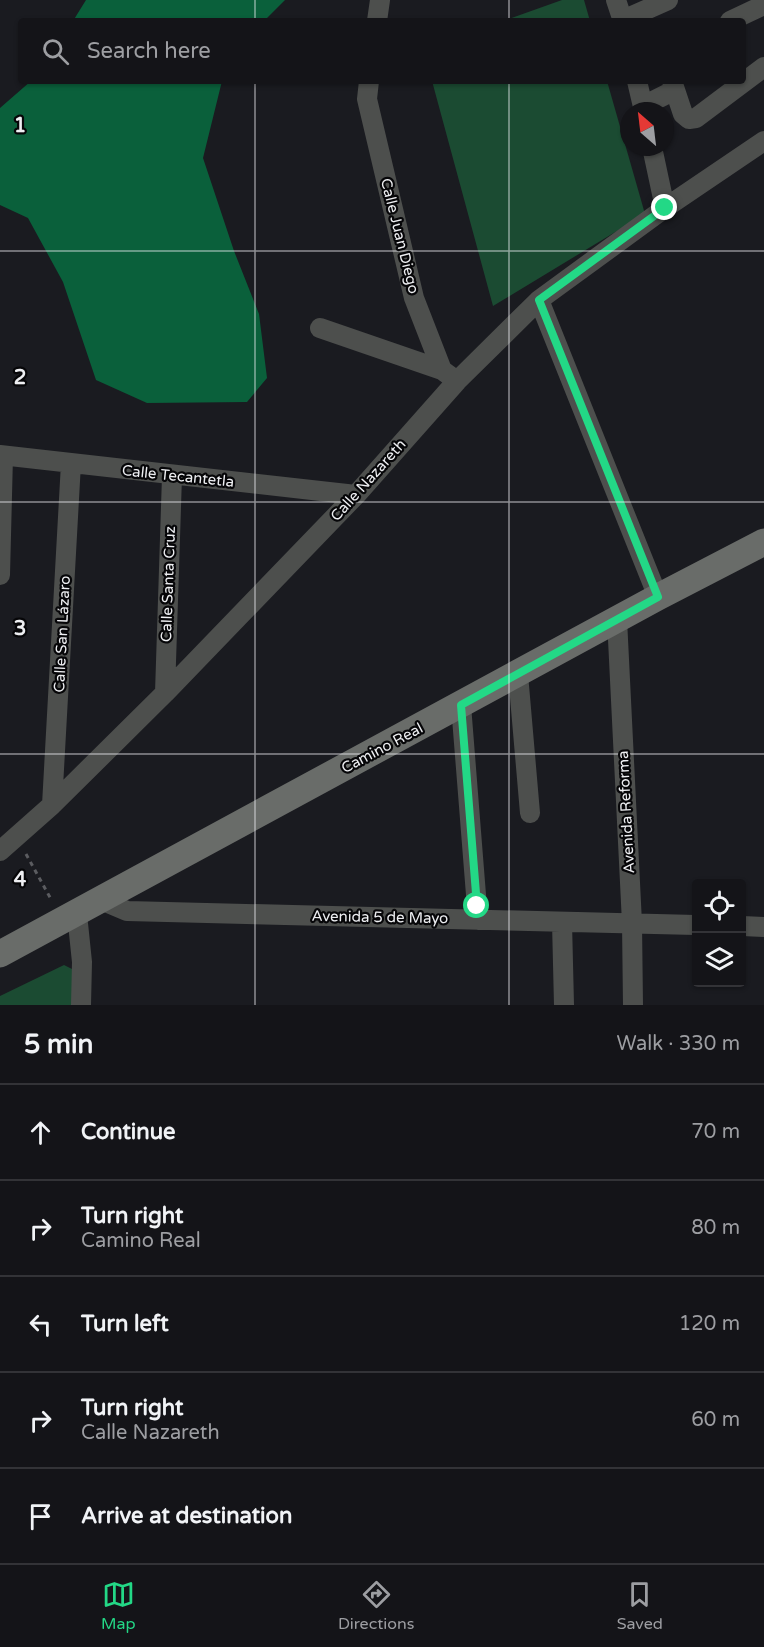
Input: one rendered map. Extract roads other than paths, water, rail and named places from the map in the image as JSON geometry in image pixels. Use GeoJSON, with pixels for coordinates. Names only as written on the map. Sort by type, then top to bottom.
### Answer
{"type":"FeatureCollection","features":[{"type":"Feature","properties":{"kind":"main road","name":"Camino Real"},"geometry":{"type":"LineString","coordinates":[[0,954],[617,619],[764,542]]}},
{"type":"Feature","properties":{"kind":"street"},"geometry":{"type":"LineString","coordinates":[[377,18],[380,0]]}},
{"type":"Feature","properties":{"kind":"street"},"geometry":{"type":"LineString","coordinates":[[616,0],[622,18]]}},
{"type":"Feature","properties":{"kind":"street"},"geometry":{"type":"LineString","coordinates":[[628,18],[668,0]]}},
{"type":"Feature","properties":{"kind":"street"},"geometry":{"type":"LineString","coordinates":[[736,18],[764,5]]}},
{"type":"Feature","properties":{"kind":"street"},"geometry":{"type":"LineString","coordinates":[[746,78],[764,67]]}},
{"type":"Feature","properties":{"kind":"street","name":"Calle Juan Diego"},"geometry":{"type":"LineString","coordinates":[[369,84],[367,99],[414,298],[449,375]]}},
{"type":"Feature","properties":{"kind":"street"},"geometry":{"type":"LineString","coordinates":[[638,84],[642,102]]}},
{"type":"Feature","properties":{"kind":"street"},"geometry":{"type":"LineString","coordinates":[[653,102],[673,86],[683,114],[689,119],[696,118],[736,84]]}},
{"type":"Feature","properties":{"kind":"street","name":"Calle Nazareth"},"geometry":{"type":"LineString","coordinates":[[0,851],[52,805],[165,693],[356,495],[449,375],[539,300],[665,208],[764,141]]}},
{"type":"Feature","properties":{"kind":"street"},"geometry":{"type":"LineString","coordinates":[[654,156],[665,208]]}},
{"type":"Feature","properties":{"kind":"street"},"geometry":{"type":"LineString","coordinates":[[539,300],[658,597]]}},
{"type":"Feature","properties":{"kind":"street"},"geometry":{"type":"LineString","coordinates":[[320,328],[449,375]]}},
{"type":"Feature","properties":{"kind":"street"},"geometry":{"type":"LineString","coordinates":[[0,575],[1,455]]}},
{"type":"Feature","properties":{"kind":"street","name":"Calle Tecantetla"},"geometry":{"type":"LineString","coordinates":[[1,455],[356,495]]}},
{"type":"Feature","properties":{"kind":"street","name":"Calle San Lázaro"},"geometry":{"type":"LineString","coordinates":[[52,805],[71,464]]}},
{"type":"Feature","properties":{"kind":"street","name":"Calle Santa Cruz"},"geometry":{"type":"LineString","coordinates":[[165,693],[172,476]]}},
{"type":"Feature","properties":{"kind":"street","name":"Avenida Reforma"},"geometry":{"type":"LineString","coordinates":[[617,619],[632,923],[633,1005]]}},
{"type":"Feature","properties":{"kind":"street"},"geometry":{"type":"LineString","coordinates":[[518,674],[530,813]]}},
{"type":"Feature","properties":{"kind":"street"},"geometry":{"type":"LineString","coordinates":[[461,705],[478,920]]}},
{"type":"Feature","properties":{"kind":"street","name":"Avenida 5 de Mayo"},"geometry":{"type":"LineString","coordinates":[[101,900],[126,911],[692,925]]}},
{"type":"Feature","properties":{"kind":"street"},"geometry":{"type":"LineString","coordinates":[[70,917],[82,962],[81,1005]]}},
{"type":"Feature","properties":{"kind":"street"},"geometry":{"type":"LineString","coordinates":[[562,922],[564,1005]]}},
{"type":"Feature","properties":{"kind":"street"},"geometry":{"type":"LineString","coordinates":[[746,926],[764,927]]}}]}
